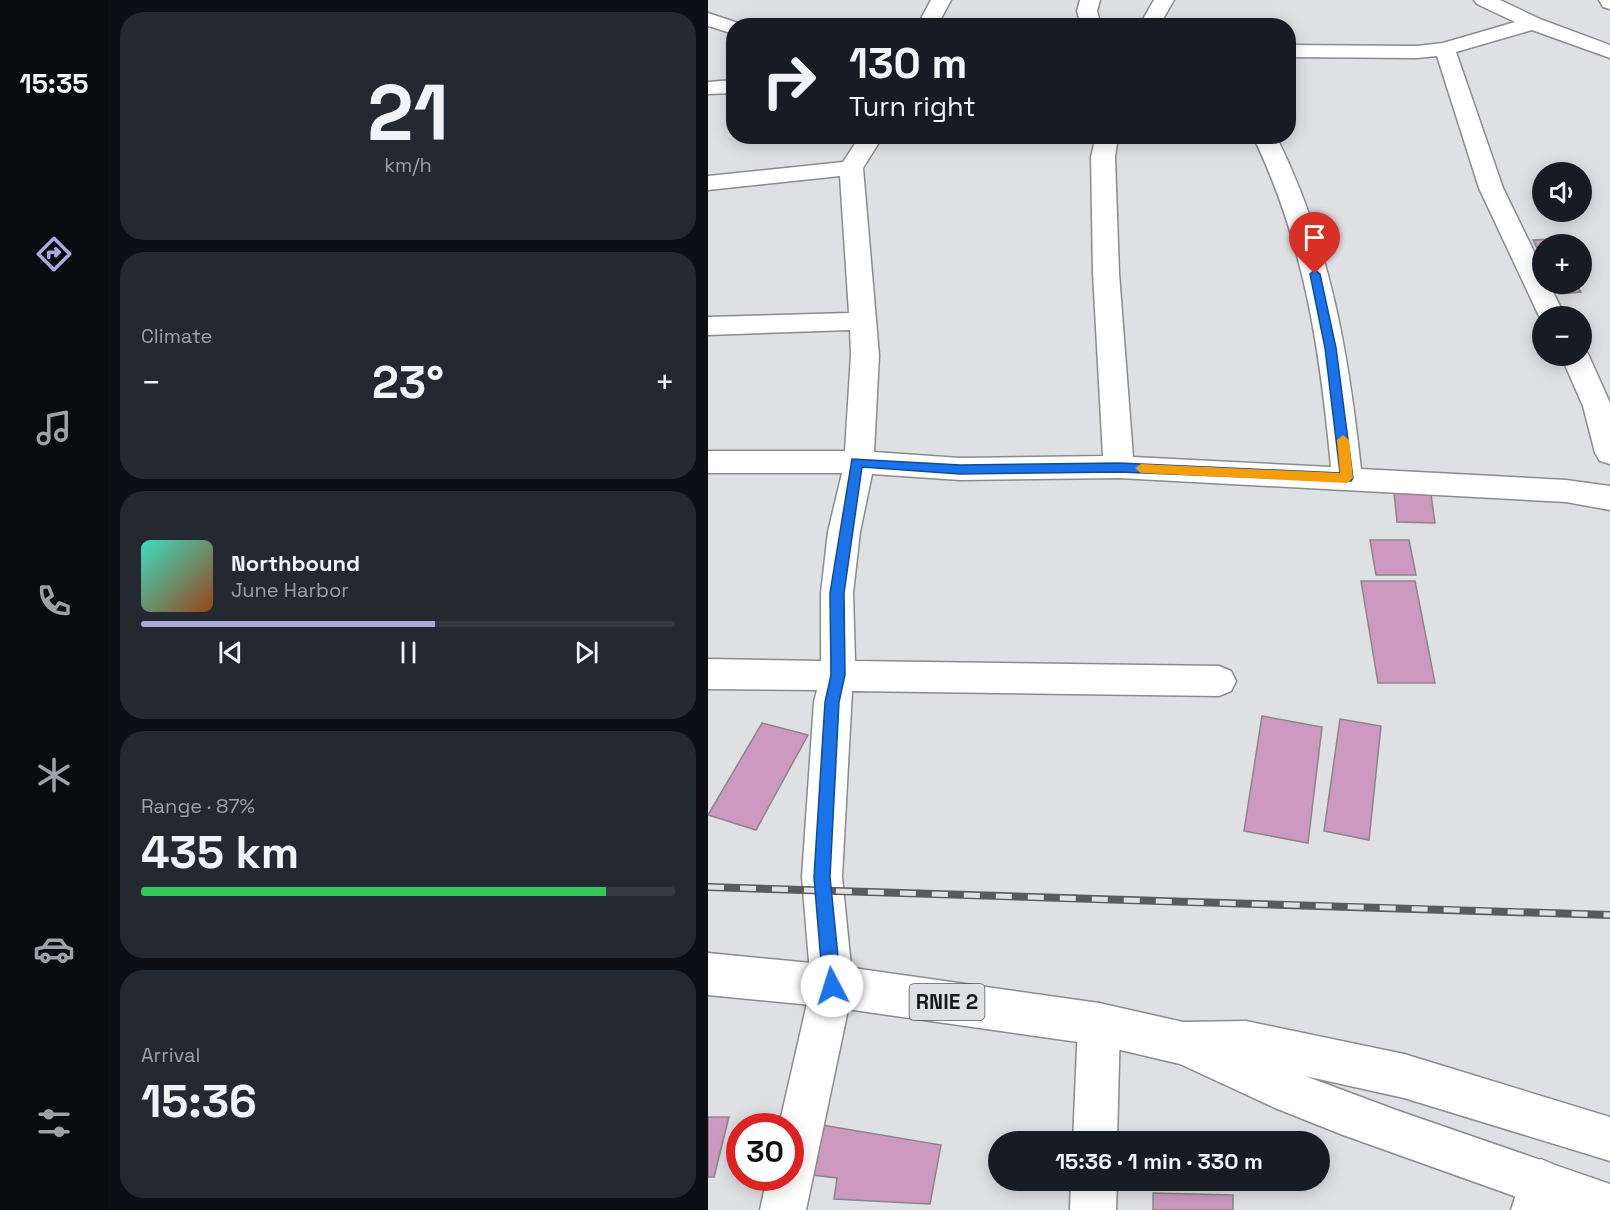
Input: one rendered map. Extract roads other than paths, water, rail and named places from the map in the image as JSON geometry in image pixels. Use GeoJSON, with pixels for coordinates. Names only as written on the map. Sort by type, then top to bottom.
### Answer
{"type":"FeatureCollection","features":[{"type":"Feature","properties":{"kind":"main road"},"geometry":{"type":"LineString","coordinates":[[931,18],[941,0]]}},
{"type":"Feature","properties":{"kind":"main road"},"geometry":{"type":"LineString","coordinates":[[1089,18],[1087,11],[1090,0]]}},
{"type":"Feature","properties":{"kind":"main road"},"geometry":{"type":"LineString","coordinates":[[1154,18],[1164,0]]}},
{"type":"Feature","properties":{"kind":"main road"},"geometry":{"type":"LineString","coordinates":[[1484,0],[1610,52]]}},
{"type":"Feature","properties":{"kind":"main road"},"geometry":{"type":"LineString","coordinates":[[708,19],[726,25]]}},
{"type":"Feature","properties":{"kind":"main road"},"geometry":{"type":"LineString","coordinates":[[1296,51],[1417,52],[1445,49],[1533,22]]}},
{"type":"Feature","properties":{"kind":"main road"},"geometry":{"type":"LineString","coordinates":[[1445,49],[1491,188],[1546,306]]}},
{"type":"Feature","properties":{"kind":"main road"},"geometry":{"type":"LineString","coordinates":[[708,88],[726,87]]}},
{"type":"Feature","properties":{"kind":"main road"},"geometry":{"type":"LineString","coordinates":[[804,1113],[832,986],[822,877],[832,702],[838,675],[837,593],[863,419],[866,355],[851,168],[867,144]]}},
{"type":"Feature","properties":{"kind":"main road"},"geometry":{"type":"LineString","coordinates":[[1105,144],[1103,157],[1106,273],[1119,467]]}},
{"type":"Feature","properties":{"kind":"main road"},"geometry":{"type":"LineString","coordinates":[[1268,144],[1292,195],[1318,287],[1335,377],[1347,478]]}},
{"type":"Feature","properties":{"kind":"main road"},"geometry":{"type":"LineString","coordinates":[[708,183],[851,168]]}},
{"type":"Feature","properties":{"kind":"main road"},"geometry":{"type":"LineString","coordinates":[[710,334],[863,321]]}},
{"type":"Feature","properties":{"kind":"main road"},"geometry":{"type":"LineString","coordinates":[[1579,366],[1597,406],[1610,453]]}},
{"type":"Feature","properties":{"kind":"main road"},"geometry":{"type":"LineString","coordinates":[[708,462],[856,462],[960,470],[1119,467],[1566,491],[1610,498]]}},
{"type":"Feature","properties":{"kind":"main road"},"geometry":{"type":"LineString","coordinates":[[708,674],[1220,681]]}},
{"type":"Feature","properties":{"kind":"main road","name":"RNIE 2"},"geometry":{"type":"LineString","coordinates":[[708,974],[832,986],[1099,1024],[1184,1042],[1246,1042],[1404,1076],[1610,1139]]}},
{"type":"Feature","properties":{"kind":"main road"},"geometry":{"type":"LineString","coordinates":[[1095,1131],[1099,1024]]}},
{"type":"Feature","properties":{"kind":"main road","name":"RNIE 2"},"geometry":{"type":"LineString","coordinates":[[1184,1042],[1242,1073],[1377,1125],[1538,1196],[1610,1207]]}},
{"type":"Feature","properties":{"kind":"main road"},"geometry":{"type":"LineString","coordinates":[[783,1210],[787,1191]]}},
{"type":"Feature","properties":{"kind":"main road"},"geometry":{"type":"LineString","coordinates":[[1093,1210],[1094,1191]]}},
{"type":"Feature","properties":{"kind":"railway"},"geometry":{"type":"LineString","coordinates":[[708,887],[1610,915]]}}]}
